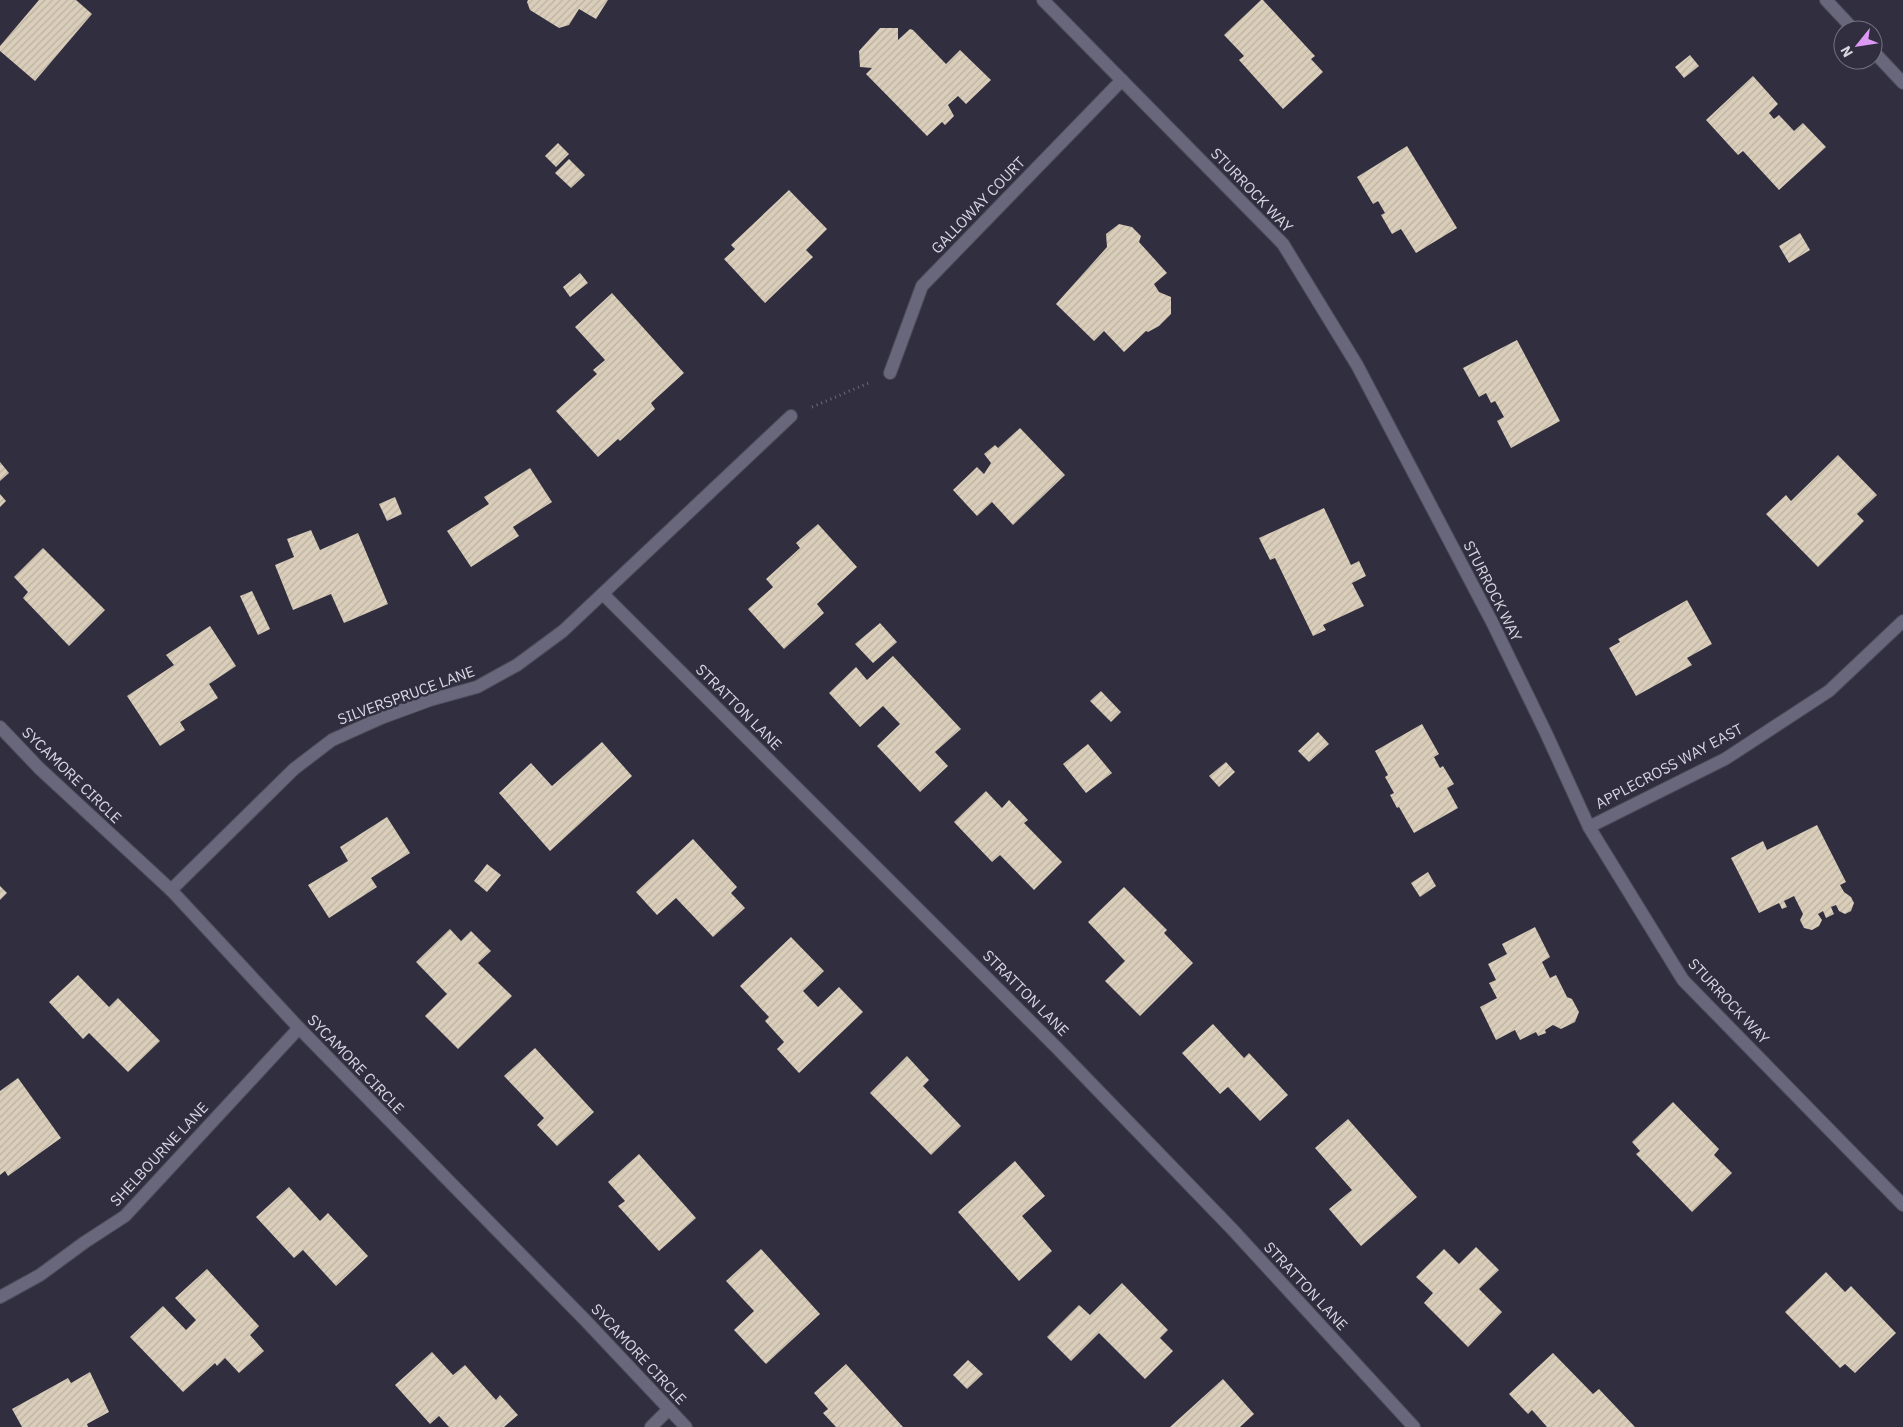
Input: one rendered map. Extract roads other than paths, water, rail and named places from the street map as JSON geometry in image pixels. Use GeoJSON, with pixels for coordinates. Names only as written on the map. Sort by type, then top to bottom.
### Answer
{"type":"FeatureCollection","features":[{"type":"Feature","properties":{"kind":"street","name":"STURROCK WAY"},"geometry":{"type":"LineString","coordinates":[[1043,0],[1283,244],[1357,365],[1492,622],[1589,827],[1684,980],[1903,1205]]}},
{"type":"Feature","properties":{"kind":"street"},"geometry":{"type":"LineString","coordinates":[[1826,0],[1845,20]]}},
{"type":"Feature","properties":{"kind":"street"},"geometry":{"type":"LineString","coordinates":[[1883,62],[1903,83]]}},
{"type":"Feature","properties":{"kind":"street","name":"GALLOWAY COURT"},"geometry":{"type":"LineString","coordinates":[[890,373],[922,286],[1122,80]]}},
{"type":"Feature","properties":{"kind":"street","name":"SILVERSPRUCE LANE"},"geometry":{"type":"LineString","coordinates":[[171,890],[294,769],[332,740],[381,718],[430,700],[477,687],[516,665],[556,637],[791,416]]}},
{"type":"Feature","properties":{"kind":"street","name":"STRATTON LANE"},"geometry":{"type":"LineString","coordinates":[[603,594],[1071,1062],[1232,1229],[1414,1427]]}},
{"type":"Feature","properties":{"kind":"street","name":"APPLECROSS WAY EAST"},"geometry":{"type":"LineString","coordinates":[[1589,827],[1725,759],[1830,692],[1903,621]]}},
{"type":"Feature","properties":{"kind":"street","name":"SYCAMORE CIRCLE"},"geometry":{"type":"LineString","coordinates":[[0,727],[39,768],[171,890],[298,1028],[586,1320],[668,1410],[686,1427]]}},
{"type":"Feature","properties":{"kind":"street","name":"SHELBOURNE LANE"},"geometry":{"type":"LineString","coordinates":[[0,1297],[40,1275],[125,1216],[298,1028]]}},
{"type":"Feature","properties":{"kind":"street"},"geometry":{"type":"LineString","coordinates":[[651,1427],[668,1410]]}}]}
